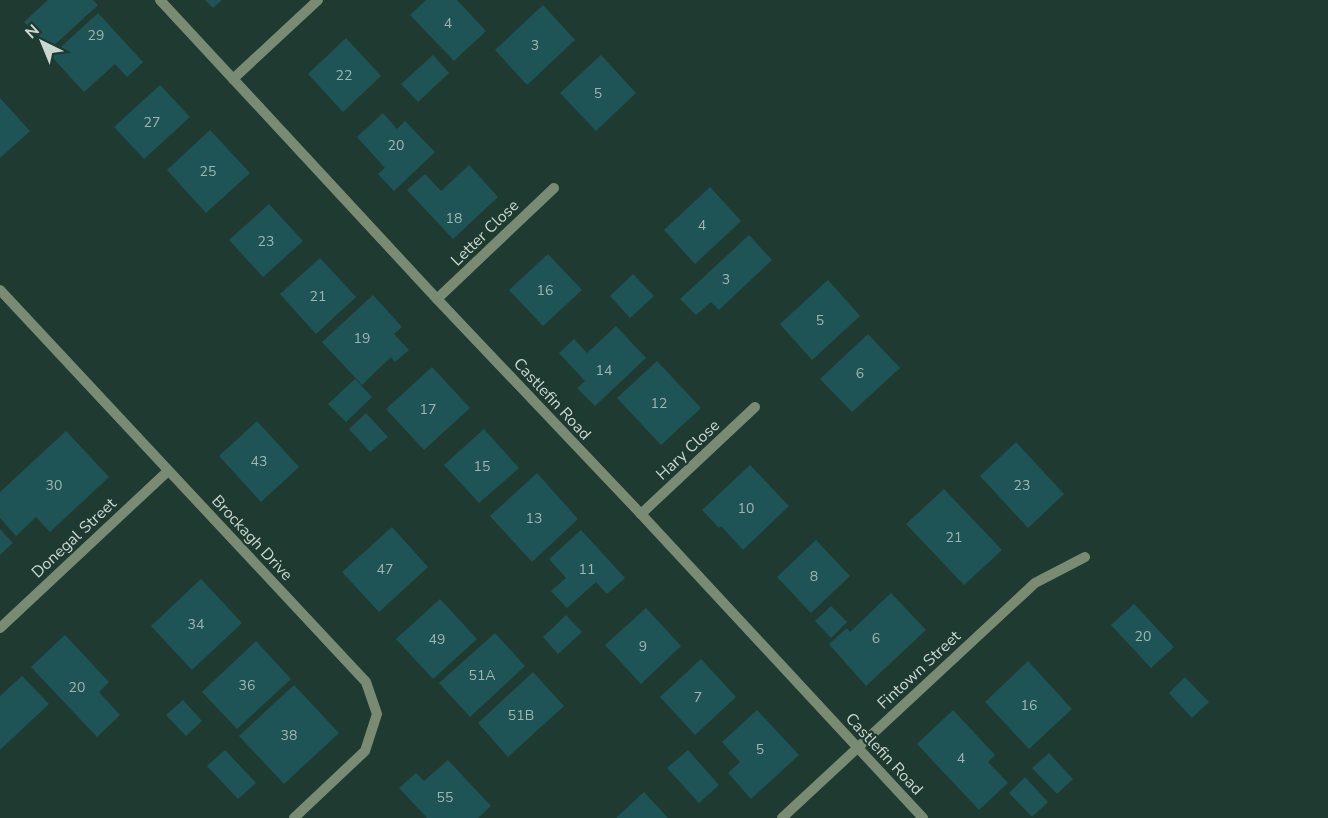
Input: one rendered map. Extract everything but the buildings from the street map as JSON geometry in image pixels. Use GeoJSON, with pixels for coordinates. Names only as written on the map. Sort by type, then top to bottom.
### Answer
{"type":"FeatureCollection","features":[{"type":"Feature","properties":{"kind":"street","name":"Castlefin Road"},"geometry":{"type":"LineString","coordinates":[[160,0],[923,818]]}},
{"type":"Feature","properties":{"kind":"street"},"geometry":{"type":"LineString","coordinates":[[233,79],[318,0]]}},
{"type":"Feature","properties":{"kind":"street","name":"Letter Close"},"geometry":{"type":"LineString","coordinates":[[437,299],[554,188]]}},
{"type":"Feature","properties":{"kind":"street","name":"Brockagh Drive"},"geometry":{"type":"LineString","coordinates":[[0,290],[366,682],[377,714],[365,752],[294,818]]}},
{"type":"Feature","properties":{"kind":"street","name":"Hary Close"},"geometry":{"type":"LineString","coordinates":[[641,514],[755,407]]}},
{"type":"Feature","properties":{"kind":"street","name":"Donegal Street"},"geometry":{"type":"LineString","coordinates":[[0,627],[168,471]]}},
{"type":"Feature","properties":{"kind":"street","name":"Fintown Street"},"geometry":{"type":"LineString","coordinates":[[782,818],[1035,583],[1085,558]]}}]}
